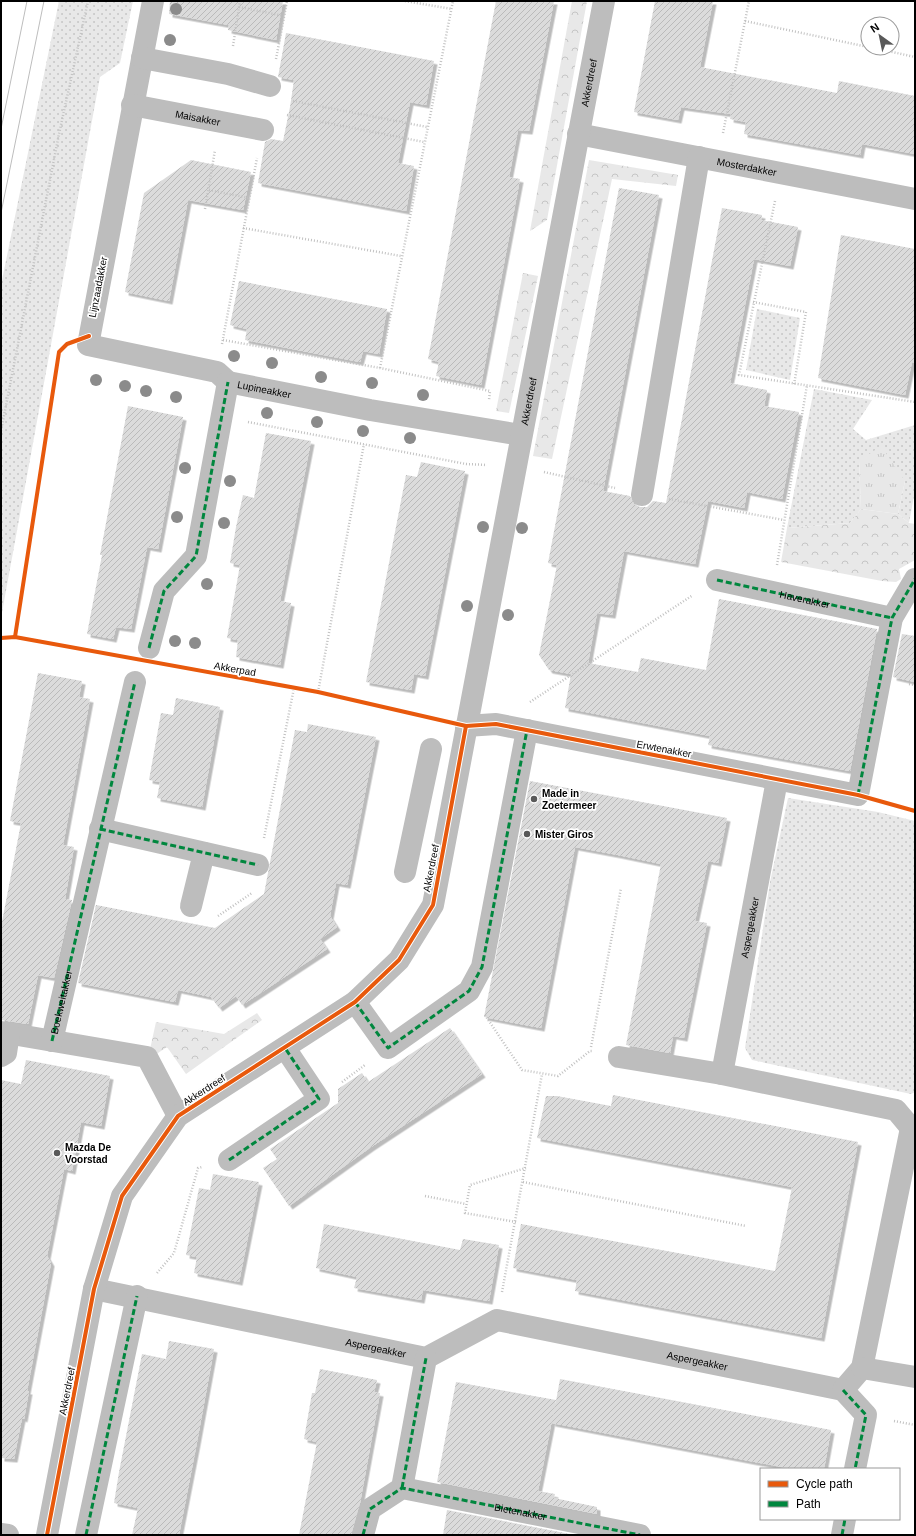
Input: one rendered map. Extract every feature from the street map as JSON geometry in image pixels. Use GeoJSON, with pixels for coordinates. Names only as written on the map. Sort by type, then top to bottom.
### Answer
{"type":"FeatureCollection","features":[{"type":"Feature","properties":{"kind":"street"},"geometry":{"type":"LineString","coordinates":[[135,95],[153,1]]}},
{"type":"Feature","properties":{"kind":"street","name":"Akkerdreef"},"geometry":{"type":"LineString","coordinates":[[47,1535],[94,1289],[122,1196],[178,1116],[355,1002],[399,960],[432,905],[604,1]]}},
{"type":"Feature","properties":{"kind":"street"},"geometry":{"type":"LineString","coordinates":[[142,58],[228,74],[270,86]]}},
{"type":"Feature","properties":{"kind":"street","name":"Maisakker"},"geometry":{"type":"LineString","coordinates":[[135,95],[220,122],[263,130]]}},
{"type":"Feature","properties":{"kind":"street","name":"Lijnzaadakker"},"geometry":{"type":"LineString","coordinates":[[135,95],[88,345],[223,377]]}},
{"type":"Feature","properties":{"kind":"street","name":"Mosterdakker"},"geometry":{"type":"LineString","coordinates":[[578,134],[915,199]]}},
{"type":"Feature","properties":{"kind":"street"},"geometry":{"type":"LineString","coordinates":[[642,495],[708,159]]}},
{"type":"Feature","properties":{"kind":"street","name":"Lupineakker"},"geometry":{"type":"LineString","coordinates":[[149,648],[164,591],[196,556],[222,417],[223,377],[370,410],[521,435]]}},
{"type":"Feature","properties":{"kind":"street","name":"Erwtenakker"},"geometry":{"type":"LineString","coordinates":[[466,726],[496,724],[858,795],[892,618],[915,579]]}},
{"type":"Feature","properties":{"kind":"street","name":"Haverakker"},"geometry":{"type":"LineString","coordinates":[[717,580],[892,618]]}},
{"type":"Feature","properties":{"kind":"street","name":"Boekweitakker"},"geometry":{"type":"LineString","coordinates":[[135,682],[52,1040],[147,1057],[178,1116]]}},
{"type":"Feature","properties":{"kind":"street"},"geometry":{"type":"LineString","coordinates":[[355,1002],[388,1048],[469,991],[482,967],[527,730]]}},
{"type":"Feature","properties":{"kind":"street"},"geometry":{"type":"LineString","coordinates":[[405,872],[431,749]]}},
{"type":"Feature","properties":{"kind":"street","name":"Aspergeakker"},"geometry":{"type":"LineString","coordinates":[[722,1074],[777,780]]}},
{"type":"Feature","properties":{"kind":"street"},"geometry":{"type":"LineString","coordinates":[[421,797],[452,802]]}},
{"type":"Feature","properties":{"kind":"street"},"geometry":{"type":"LineString","coordinates":[[100,829],[258,865]]}},
{"type":"Feature","properties":{"kind":"street"},"geometry":{"type":"LineString","coordinates":[[191,906],[204,853]]}},
{"type":"Feature","properties":{"kind":"street"},"geometry":{"type":"LineString","coordinates":[[1,1056],[6,1053],[5,1032],[52,1040]]}},
{"type":"Feature","properties":{"kind":"street"},"geometry":{"type":"LineString","coordinates":[[229,1160],[319,1099],[285,1048]]}},
{"type":"Feature","properties":{"kind":"street"},"geometry":{"type":"LineString","coordinates":[[618,1057],[722,1074],[896,1110],[911,1128],[862,1368],[843,1390],[866,1415],[855,1468]]}},
{"type":"Feature","properties":{"kind":"street","name":"Aspergeakker"},"geometry":{"type":"LineString","coordinates":[[94,1289],[137,1296],[426,1358]]}},
{"type":"Feature","properties":{"kind":"street"},"geometry":{"type":"LineString","coordinates":[[86,1535],[137,1296]]}},
{"type":"Feature","properties":{"kind":"street"},"geometry":{"type":"LineString","coordinates":[[363,1535],[370,1508],[402,1488],[426,1358],[497,1320]]}},
{"type":"Feature","properties":{"kind":"street","name":"Aspergeakker"},"geometry":{"type":"LineString","coordinates":[[497,1320],[843,1390]]}},
{"type":"Feature","properties":{"kind":"street"},"geometry":{"type":"LineString","coordinates":[[862,1368],[915,1377]]}},
{"type":"Feature","properties":{"kind":"street","name":"Bietenakker"},"geometry":{"type":"LineString","coordinates":[[402,1488],[640,1535]]}},
{"type":"Feature","properties":{"kind":"street"},"geometry":{"type":"LineString","coordinates":[[842,1535],[845,1520]]}},
{"type":"Feature","properties":{"kind":"street"},"geometry":{"type":"LineString","coordinates":[[1,1534],[8,1535]]}},
{"type":"Feature","properties":{"kind":"path"},"geometry":{"type":"LineString","coordinates":[[1,430],[59,134],[88,1]]}},
{"type":"Feature","properties":{"kind":"path"},"geometry":{"type":"LineString","coordinates":[[228,74],[240,1]]}},
{"type":"Feature","properties":{"kind":"path"},"geometry":{"type":"LineString","coordinates":[[287,1],[269,97],[427,127]]}},
{"type":"Feature","properties":{"kind":"path"},"geometry":{"type":"LineString","coordinates":[[405,1],[452,9]]}},
{"type":"Feature","properties":{"kind":"path"},"geometry":{"type":"LineString","coordinates":[[380,368],[427,127],[454,1]]}},
{"type":"Feature","properties":{"kind":"path"},"geometry":{"type":"LineString","coordinates":[[708,159],[749,1]]}},
{"type":"Feature","properties":{"kind":"path"},"geometry":{"type":"LineString","coordinates":[[239,7],[284,16]]}},
{"type":"Feature","properties":{"kind":"path"},"geometry":{"type":"LineString","coordinates":[[745,21],[860,45]]}},
{"type":"Feature","properties":{"kind":"path"},"geometry":{"type":"LineString","coordinates":[[900,54],[915,57]]}},
{"type":"Feature","properties":{"kind":"path"},"geometry":{"type":"LineString","coordinates":[[223,377],[223,340],[243,228],[267,111],[424,142]]}},
{"type":"Feature","properties":{"kind":"path"},"geometry":{"type":"LineString","coordinates":[[205,209],[220,122]]}},
{"type":"Feature","properties":{"kind":"path"},"geometry":{"type":"LineString","coordinates":[[781,173],[739,375],[794,385],[807,385],[915,402]]}},
{"type":"Feature","properties":{"kind":"path"},"geometry":{"type":"LineString","coordinates":[[209,190],[249,198]]}},
{"type":"Feature","properties":{"kind":"path"},"geometry":{"type":"LineString","coordinates":[[243,228],[401,256]]}},
{"type":"Feature","properties":{"kind":"path"},"geometry":{"type":"LineString","coordinates":[[754,302],[806,312],[794,385]]}},
{"type":"Feature","properties":{"kind":"path"},"geometry":{"type":"LineString","coordinates":[[223,340],[380,368],[490,390],[481,464]]}},
{"type":"Feature","properties":{"kind":"path"},"geometry":{"type":"LineString","coordinates":[[772,592],[807,385]]}},
{"type":"Feature","properties":{"kind":"path"},"geometry":{"type":"LineString","coordinates":[[222,417],[466,464],[515,466]]}},
{"type":"Feature","properties":{"kind":"path"},"geometry":{"type":"LineString","coordinates":[[318,692],[364,444]]}},
{"type":"Feature","properties":{"kind":"path"},"geometry":{"type":"LineString","coordinates":[[496,724],[717,580]]}},
{"type":"Feature","properties":{"kind":"path"},"geometry":{"type":"LineString","coordinates":[[287,686],[302,689]]}},
{"type":"Feature","properties":{"kind":"path"},"geometry":{"type":"LineString","coordinates":[[191,906],[218,916],[253,893],[294,688]]}},
{"type":"Feature","properties":{"kind":"path"},"geometry":{"type":"LineString","coordinates":[[310,691],[326,694]]}},
{"type":"Feature","properties":{"kind":"path"},"geometry":{"type":"LineString","coordinates":[[469,991],[522,1070],[558,1076],[590,1051],[621,888]]}},
{"type":"Feature","properties":{"kind":"path"},"geometry":{"type":"LineString","coordinates":[[319,1099],[388,1048]]}},
{"type":"Feature","properties":{"kind":"path"},"geometry":{"type":"LineString","coordinates":[[590,1051],[618,1057]]}},
{"type":"Feature","properties":{"kind":"path"},"geometry":{"type":"LineString","coordinates":[[497,1320],[542,1074]]}},
{"type":"Feature","properties":{"kind":"path"},"geometry":{"type":"LineString","coordinates":[[137,1296],[174,1252],[198,1168],[229,1160]]}},
{"type":"Feature","properties":{"kind":"path"},"geometry":{"type":"LineString","coordinates":[[516,1222],[465,1214],[466,1204],[470,1184],[526,1168]]}},
{"type":"Feature","properties":{"kind":"path"},"geometry":{"type":"LineString","coordinates":[[523,1182],[746,1226]]}},
{"type":"Feature","properties":{"kind":"path"},"geometry":{"type":"LineString","coordinates":[[425,1196],[466,1204]]}},
{"type":"Feature","properties":{"kind":"green space"},"geometry":{"type":"Polygon","coordinates":[[[59,1],[133,1],[120,63],[100,77],[1,618],[1,285],[59,1]]]}},
{"type":"Feature","properties":{"kind":"green space"},"geometry":{"type":"Polygon","coordinates":[[[572,1],[587,1],[547,220],[530,231],[572,1]]]}},
{"type":"Feature","properties":{"kind":"green space"},"geometry":{"type":"Polygon","coordinates":[[[589,160],[678,175],[676,186],[612,179],[552,459],[533,456],[589,160]]]}},
{"type":"Feature","properties":{"kind":"green space"},"geometry":{"type":"Polygon","coordinates":[[[523,273],[538,276],[509,413],[496,411],[523,273]]]}},
{"type":"Feature","properties":{"kind":"green space"},"geometry":{"type":"Polygon","coordinates":[[[757,309],[800,318],[790,380],[746,370],[757,309]]]}},
{"type":"Feature","properties":{"kind":"green space"},"geometry":{"type":"Polygon","coordinates":[[[814,389],[872,400],[853,429],[866,440],[915,425],[915,491],[909,523],[898,514],[905,481],[859,461],[861,509],[850,523],[787,528],[814,389]]]}},
{"type":"Feature","properties":{"kind":"green space"},"geometry":{"type":"Polygon","coordinates":[[[881,446],[905,481],[898,514],[861,509],[859,461],[881,446]]]}},
{"type":"Feature","properties":{"kind":"green space"},"geometry":{"type":"Polygon","coordinates":[[[861,509],[898,514],[909,523],[915,524],[915,560],[899,569],[901,579],[896,582],[882,581],[781,562],[787,528],[850,523],[861,509]]]}},
{"type":"Feature","properties":{"kind":"green space"},"geometry":{"type":"Polygon","coordinates":[[[788,798],[878,812],[915,821],[915,1007],[913,1016],[915,1018],[915,1092],[911,1094],[752,1060],[745,1048],[770,882],[788,798]]]}},
{"type":"Feature","properties":{"kind":"green space"},"geometry":{"type":"Polygon","coordinates":[[[257,1013],[262,1020],[186,1074],[167,1047],[152,1057],[149,1054],[156,1022],[224,1034],[257,1013]]]}},
{"type":"Feature","properties":{"kind":"building"},"geometry":{"type":"Polygon","coordinates":[[[170,1],[283,1],[276,40],[228,30],[229,25],[169,14],[170,1]]]}},
{"type":"Feature","properties":{"kind":"building"},"geometry":{"type":"Polygon","coordinates":[[[496,1],[554,1],[529,131],[518,130],[509,177],[520,179],[481,385],[436,376],[439,362],[428,359],[496,1]]]}},
{"type":"Feature","properties":{"kind":"building"},"geometry":{"type":"Polygon","coordinates":[[[655,1],[713,1],[700,67],[837,93],[839,81],[915,96],[915,154],[862,144],[860,155],[744,134],[746,122],[730,119],[731,114],[681,107],[678,120],[634,112],[655,1]]]}},
{"type":"Feature","properties":{"kind":"building"},"geometry":{"type":"Polygon","coordinates":[[[286,33],[434,61],[426,105],[410,102],[398,163],[414,166],[406,211],[258,183],[265,142],[271,139],[283,141],[290,107],[294,80],[278,77],[286,33]]]}},
{"type":"Feature","properties":{"kind":"building"},"geometry":{"type":"Polygon","coordinates":[[[191,160],[251,172],[243,210],[188,200],[169,301],[125,292],[144,193],[191,160]]]}},
{"type":"Feature","properties":{"kind":"building"},"geometry":{"type":"Polygon","coordinates":[[[619,188],[659,195],[603,491],[630,496],[634,504],[640,507],[647,507],[653,501],[666,503],[722,208],[762,215],[761,220],[798,227],[790,266],[754,259],[730,383],[767,390],[764,406],[799,412],[782,499],[747,492],[744,508],[708,501],[695,564],[624,551],[612,615],[597,613],[588,663],[638,672],[641,658],[706,670],[719,599],[877,629],[850,771],[708,745],[710,736],[565,708],[571,674],[549,670],[539,655],[557,565],[548,563],[619,188]]]}},
{"type":"Feature","properties":{"kind":"building"},"geometry":{"type":"Polygon","coordinates":[[[841,235],[915,249],[915,363],[912,362],[905,395],[818,378],[841,235]]]}},
{"type":"Feature","properties":{"kind":"building"},"geometry":{"type":"Polygon","coordinates":[[[239,281],[387,309],[379,354],[363,351],[360,362],[245,340],[247,329],[230,325],[239,281]]]}},
{"type":"Feature","properties":{"kind":"building"},"geometry":{"type":"Polygon","coordinates":[[[128,406],[183,417],[158,549],[147,547],[131,629],[116,627],[113,639],[87,634],[128,406]]]}},
{"type":"Feature","properties":{"kind":"building"},"geometry":{"type":"Polygon","coordinates":[[[266,433],[311,441],[280,601],[291,603],[280,665],[236,657],[238,640],[227,638],[240,565],[230,563],[236,527],[243,495],[254,498],[266,433]]]}},
{"type":"Feature","properties":{"kind":"building"},"geometry":{"type":"Polygon","coordinates":[[[421,462],[465,471],[425,676],[414,674],[411,690],[366,682],[406,475],[417,477],[421,462]]]}},
{"type":"Feature","properties":{"kind":"building"},"geometry":{"type":"Polygon","coordinates":[[[902,634],[915,636],[915,682],[893,677],[902,634]]]}},
{"type":"Feature","properties":{"kind":"building"},"geometry":{"type":"Polygon","coordinates":[[[38,673],[82,681],[79,697],[90,699],[63,845],[74,847],[65,899],[72,900],[54,978],[38,975],[28,1024],[1,1020],[1,927],[21,823],[10,821],[38,673]]]}},
{"type":"Feature","properties":{"kind":"building"},"geometry":{"type":"Polygon","coordinates":[[[176,698],[220,707],[202,807],[157,798],[160,782],[149,780],[161,713],[173,715],[176,698]]]}},
{"type":"Feature","properties":{"kind":"building"},"geometry":{"type":"Polygon","coordinates":[[[308,724],[376,737],[347,885],[336,883],[330,916],[337,927],[320,939],[327,949],[242,1005],[236,996],[219,1008],[211,997],[178,990],[175,1002],[78,983],[96,905],[215,928],[264,894],[295,730],[307,732],[308,724]]]}},
{"type":"Feature","properties":{"kind":"building"},"geometry":{"type":"Polygon","coordinates":[[[530,781],[727,818],[718,863],[708,861],[695,921],[707,923],[684,1038],[673,1036],[670,1053],[626,1045],[661,864],[618,855],[575,847],[541,1028],[484,1017],[530,781]]]}},
{"type":"Feature","properties":{"kind":"building"},"geometry":{"type":"Polygon","coordinates":[[[450,1028],[482,1074],[371,1147],[289,1206],[263,1168],[277,1159],[270,1149],[338,1103],[338,1089],[362,1073],[368,1082],[450,1028]]]}},
{"type":"Feature","properties":{"kind":"building"},"geometry":{"type":"Polygon","coordinates":[[[26,1060],[110,1076],[101,1126],[81,1122],[72,1171],[64,1169],[47,1256],[51,1263],[27,1391],[29,1391],[14,1459],[1,1458],[1,1080],[21,1084],[26,1060]]]}},
{"type":"Feature","properties":{"kind":"building"},"geometry":{"type":"Polygon","coordinates":[[[613,1095],[858,1142],[821,1338],[575,1291],[577,1280],[513,1268],[521,1224],[775,1271],[792,1187],[537,1138],[546,1096],[557,1096],[611,1106],[613,1095]]]}},
{"type":"Feature","properties":{"kind":"building"},"geometry":{"type":"Polygon","coordinates":[[[213,1174],[259,1182],[239,1282],[194,1273],[197,1257],[186,1255],[199,1188],[210,1190],[213,1174]]]}},
{"type":"Feature","properties":{"kind":"building"},"geometry":{"type":"Polygon","coordinates":[[[324,1224],[460,1250],[463,1239],[499,1245],[489,1301],[423,1290],[421,1300],[354,1288],[357,1277],[316,1268],[324,1224]]]}},
{"type":"Feature","properties":{"kind":"building"},"geometry":{"type":"Polygon","coordinates":[[[169,1341],[214,1349],[197,1442],[179,1535],[132,1535],[138,1508],[114,1503],[119,1472],[142,1354],[166,1359],[169,1341]]]}},
{"type":"Feature","properties":{"kind":"building"},"geometry":{"type":"Polygon","coordinates":[[[320,1369],[377,1380],[374,1392],[380,1393],[360,1503],[351,1535],[299,1535],[317,1442],[304,1439],[312,1393],[315,1393],[320,1369]]]}},
{"type":"Feature","properties":{"kind":"building"},"geometry":{"type":"Polygon","coordinates":[[[560,1379],[831,1430],[824,1468],[787,1468],[552,1423],[560,1379]]]}},
{"type":"Feature","properties":{"kind":"building"},"geometry":{"type":"Polygon","coordinates":[[[456,1382],[556,1400],[538,1491],[555,1494],[554,1498],[597,1507],[597,1514],[437,1482],[456,1382]]]}},
{"type":"Feature","properties":{"kind":"building"},"geometry":{"type":"Polygon","coordinates":[[[447,1510],[575,1535],[443,1535],[447,1510]]]}},
{"type":"Feature","properties":{"kind":"tram line"},"geometry":{"type":"LineString","coordinates":[[1,129],[27,1]]}},
{"type":"Feature","properties":{"kind":"tram line"},"geometry":{"type":"LineString","coordinates":[[1,213],[44,1]]}},
{"type":"Feature","properties":{"kind":"marked path"},"geometry":{"type":"LineString","coordinates":[[149,648],[164,591],[196,556],[228,382]]}},
{"type":"Feature","properties":{"kind":"marked path"},"geometry":{"type":"LineString","coordinates":[[858,795],[892,618],[915,579]]}},
{"type":"Feature","properties":{"kind":"marked path"},"geometry":{"type":"LineString","coordinates":[[717,580],[892,618]]}},
{"type":"Feature","properties":{"kind":"marked path"},"geometry":{"type":"LineString","coordinates":[[52,1041],[135,682]]}},
{"type":"Feature","properties":{"kind":"marked path"},"geometry":{"type":"LineString","coordinates":[[355,1002],[388,1048],[469,991],[482,967],[527,730]]}},
{"type":"Feature","properties":{"kind":"marked path"},"geometry":{"type":"LineString","coordinates":[[100,829],[258,865]]}},
{"type":"Feature","properties":{"kind":"marked path"},"geometry":{"type":"LineString","coordinates":[[229,1160],[319,1099],[285,1048]]}},
{"type":"Feature","properties":{"kind":"marked path"},"geometry":{"type":"LineString","coordinates":[[86,1535],[137,1296]]}},
{"type":"Feature","properties":{"kind":"marked path"},"geometry":{"type":"LineString","coordinates":[[402,1488],[426,1358]]}},
{"type":"Feature","properties":{"kind":"marked path"},"geometry":{"type":"LineString","coordinates":[[843,1390],[866,1415],[855,1468]]}},
{"type":"Feature","properties":{"kind":"marked path"},"geometry":{"type":"LineString","coordinates":[[363,1535],[370,1509],[402,1488],[640,1535]]}},
{"type":"Feature","properties":{"kind":"marked path"},"geometry":{"type":"LineString","coordinates":[[842,1535],[845,1520]]}},
{"type":"Feature","properties":{"kind":"cycle path"},"geometry":{"type":"LineString","coordinates":[[15,637],[59,352],[67,344],[89,336]]}},
{"type":"Feature","properties":{"kind":"cycle path","name":"Akkerpad"},"geometry":{"type":"LineString","coordinates":[[1,638],[15,637],[318,692],[466,726],[496,724],[858,795],[915,811]]}},
{"type":"Feature","properties":{"kind":"cycle path"},"geometry":{"type":"LineString","coordinates":[[47,1535],[94,1289],[122,1196],[178,1116],[355,1002],[399,960],[433,905],[466,726]]}},
{"type":"Feature","properties":{"kind":"place","name":"Made in Zoetermeer"},"geometry":{"type":"Point","coordinates":[534,799]}},
{"type":"Feature","properties":{"kind":"place","name":"Mister Giros"},"geometry":{"type":"Point","coordinates":[527,834]}},
{"type":"Feature","properties":{"kind":"place","name":"Mazda De Voorstad"},"geometry":{"type":"Point","coordinates":[57,1153]}}]}
